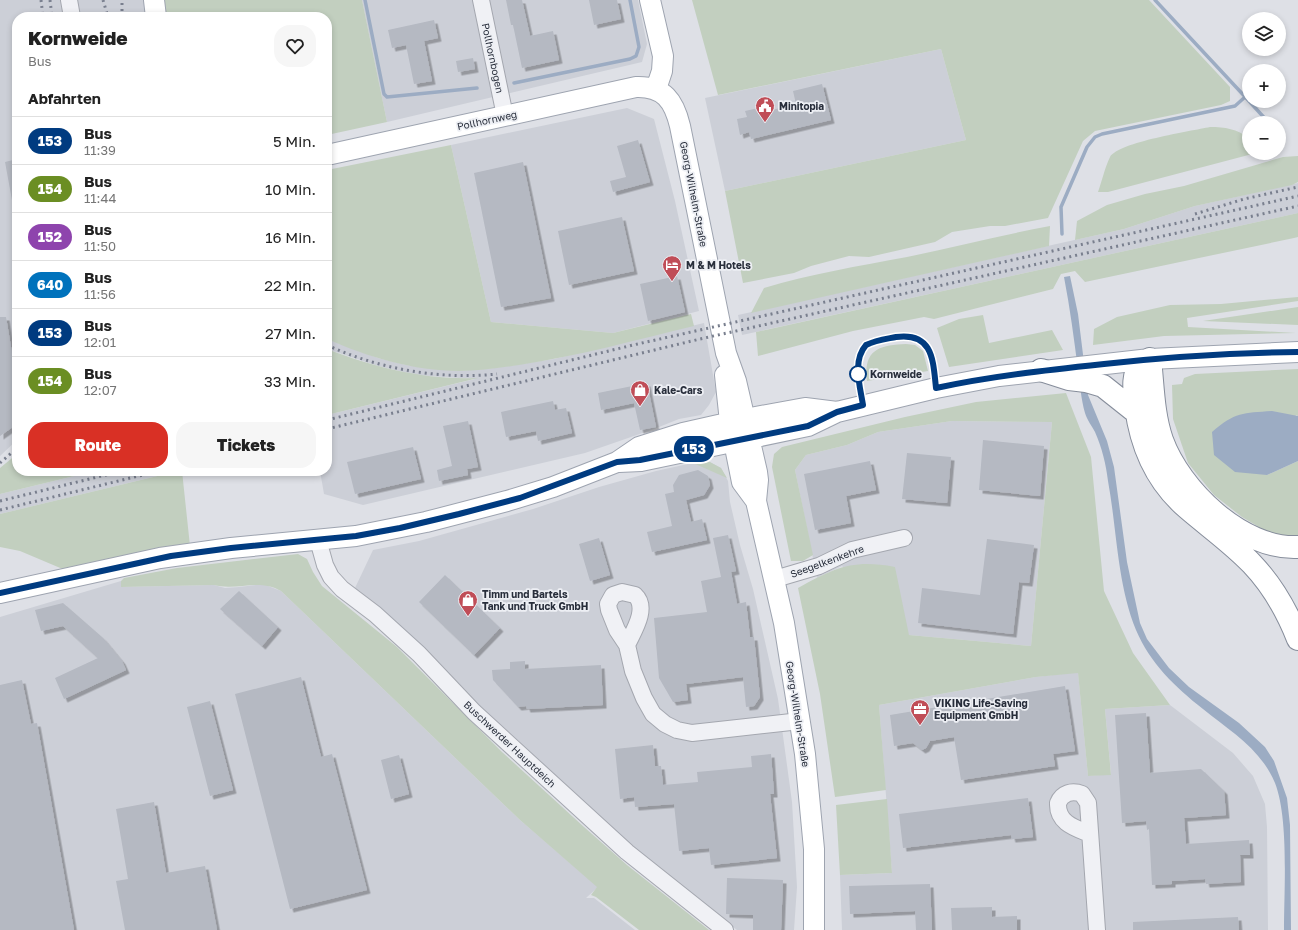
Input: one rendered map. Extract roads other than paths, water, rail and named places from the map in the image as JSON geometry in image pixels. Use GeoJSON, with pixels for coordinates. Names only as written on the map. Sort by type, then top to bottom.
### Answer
{"type":"FeatureCollection","features":[{"type":"Feature","properties":{"kind":"highway"},"geometry":{"type":"LineString","coordinates":[[1298,547],[1270,544],[1240,530],[1212,510],[1180,475],[1167,453],[1158,429],[1150,359],[1140,365],[1135,374],[1134,389],[1137,413],[1148,454],[1164,482],[1186,507],[1220,534],[1252,564],[1275,593],[1286,612],[1298,639]]}},
{"type":"Feature","properties":{"kind":"highway"},"geometry":{"type":"LineString","coordinates":[[1041,370],[1089,374],[1137,413]]}},
{"type":"Feature","properties":{"kind":"main road"},"geometry":{"type":"LineString","coordinates":[[154,0],[155,12]]}},
{"type":"Feature","properties":{"kind":"main road"},"geometry":{"type":"LineString","coordinates":[[650,0],[663,56],[662,71],[652,88]]}},
{"type":"Feature","properties":{"kind":"main road","name":"Pollhornweg"},"geometry":{"type":"LineString","coordinates":[[332,154],[636,88],[652,88]]}},
{"type":"Feature","properties":{"kind":"main road","name":"Georg-Wilhelm-Straße"},"geometry":{"type":"LineString","coordinates":[[652,88],[666,97],[678,116],[726,353],[736,381],[739,430],[758,480],[756,501],[775,579],[800,721],[812,822],[815,887],[814,930]]}},
{"type":"Feature","properties":{"kind":"main road"},"geometry":{"type":"LineString","coordinates":[[1089,374],[1150,359],[1298,352]]}},
{"type":"Feature","properties":{"kind":"main road"},"geometry":{"type":"LineString","coordinates":[[0,593],[160,558],[245,546],[318,540],[380,532],[459,514],[553,487],[617,462],[640,460],[739,430],[808,426],[837,412],[966,381],[1041,370]]}},
{"type":"Feature","properties":{"kind":"street"},"geometry":{"type":"LineString","coordinates":[[69,0],[71,12]]}},
{"type":"Feature","properties":{"kind":"street","name":"Pollhornbogen"},"geometry":{"type":"LineString","coordinates":[[481,0],[505,116]]}},
{"type":"Feature","properties":{"kind":"street","name":"Seegelkenkehre"},"geometry":{"type":"LineString","coordinates":[[775,579],[819,566],[852,550],[904,538]]}},
{"type":"Feature","properties":{"kind":"street","name":"Buschwerder Hauptdeich"},"geometry":{"type":"LineString","coordinates":[[318,540],[324,565],[331,577],[342,589],[375,614],[419,654],[474,712],[627,852],[725,930]]}},
{"type":"Feature","properties":{"kind":"street"},"geometry":{"type":"LineString","coordinates":[[627,645],[633,671],[644,698],[653,714],[670,727],[692,733],[800,721]]}},
{"type":"Feature","properties":{"kind":"street"},"geometry":{"type":"LineString","coordinates":[[1090,834],[1097,930]]}},
{"type":"Feature","properties":{"kind":"water"},"geometry":{"type":"Polygon","coordinates":[[[1070,276],[1078,314],[1088,395],[1107,441],[1114,467],[1127,562],[1140,623],[1147,639],[1169,668],[1189,687],[1239,723],[1265,747],[1274,761],[1287,798],[1290,825],[1291,930],[1284,930],[1284,835],[1279,798],[1275,783],[1269,771],[1253,750],[1193,701],[1164,674],[1148,653],[1136,630],[1121,575],[1105,462],[1102,450],[1095,432],[1088,421],[1082,402],[1072,324],[1064,277],[1070,276]]]}},
{"type":"Feature","properties":{"kind":"water"},"geometry":{"type":"Polygon","coordinates":[[[1272,411],[1298,416],[1298,461],[1267,475],[1235,472],[1214,455],[1212,432],[1220,425],[1233,417],[1246,413],[1272,411]]]}},
{"type":"Feature","properties":{"kind":"waterway"},"geometry":{"type":"LineString","coordinates":[[365,0],[384,94],[387,97],[477,88]]}},
{"type":"Feature","properties":{"kind":"waterway"},"geometry":{"type":"LineString","coordinates":[[514,83],[630,59],[636,56],[639,47],[630,0]]}},
{"type":"Feature","properties":{"kind":"waterway"},"geometry":{"type":"LineString","coordinates":[[1155,0],[1242,93]]}},
{"type":"Feature","properties":{"kind":"waterway"},"geometry":{"type":"LineString","coordinates":[[1062,234],[1061,207],[1087,147],[1095,137],[1102,134],[1235,106],[1242,100]]}},
{"type":"Feature","properties":{"kind":"waterway"},"geometry":{"type":"LineString","coordinates":[[1255,108],[1263,116]]}},
{"type":"Feature","properties":{"kind":"railway"},"geometry":{"type":"LineString","coordinates":[[41,0],[42,12]]}},
{"type":"Feature","properties":{"kind":"railway"},"geometry":{"type":"LineString","coordinates":[[50,0],[51,12]]}},
{"type":"Feature","properties":{"kind":"railway"},"geometry":{"type":"LineString","coordinates":[[103,0],[107,12]]}},
{"type":"Feature","properties":{"kind":"railway"},"geometry":{"type":"LineString","coordinates":[[122,0],[122,12]]}},
{"type":"Feature","properties":{"kind":"railway"},"geometry":{"type":"LineString","coordinates":[[1195,214],[1244,199],[1298,187]]}},
{"type":"Feature","properties":{"kind":"railway"},"geometry":{"type":"LineString","coordinates":[[332,419],[633,345],[1298,196]]}},
{"type":"Feature","properties":{"kind":"railway"},"geometry":{"type":"LineString","coordinates":[[332,428],[700,339],[1298,206]]}},
{"type":"Feature","properties":{"kind":"railway"},"geometry":{"type":"LineString","coordinates":[[332,347],[367,360],[410,371],[454,375],[497,374]]}},
{"type":"Feature","properties":{"kind":"railway"},"geometry":{"type":"LineString","coordinates":[[0,463],[12,452]]}},
{"type":"Feature","properties":{"kind":"railway"},"geometry":{"type":"LineString","coordinates":[[0,501],[102,476]]}},
{"type":"Feature","properties":{"kind":"railway"},"geometry":{"type":"LineString","coordinates":[[0,510],[139,476]]}},
{"type":"Feature","properties":{"kind":"place","name":"Minitopia"},"geometry":{"type":"Point","coordinates":[765,123]}},
{"type":"Feature","properties":{"kind":"place","name":"M & M Hotels"},"geometry":{"type":"Point","coordinates":[672,282]}},
{"type":"Feature","properties":{"kind":"place","name":"Kornweide"},"geometry":{"type":"Point","coordinates":[858,374]}},
{"type":"Feature","properties":{"kind":"place","name":"Kale-Cars"},"geometry":{"type":"Point","coordinates":[640,407]}},
{"type":"Feature","properties":{"kind":"place","name":"Timm und Bartels Tank und Truck GmbH"},"geometry":{"type":"Point","coordinates":[468,617]}},
{"type":"Feature","properties":{"kind":"place","name":"VIKING Life-Saving Equipment GmbH"},"geometry":{"type":"Point","coordinates":[920,726]}}]}
